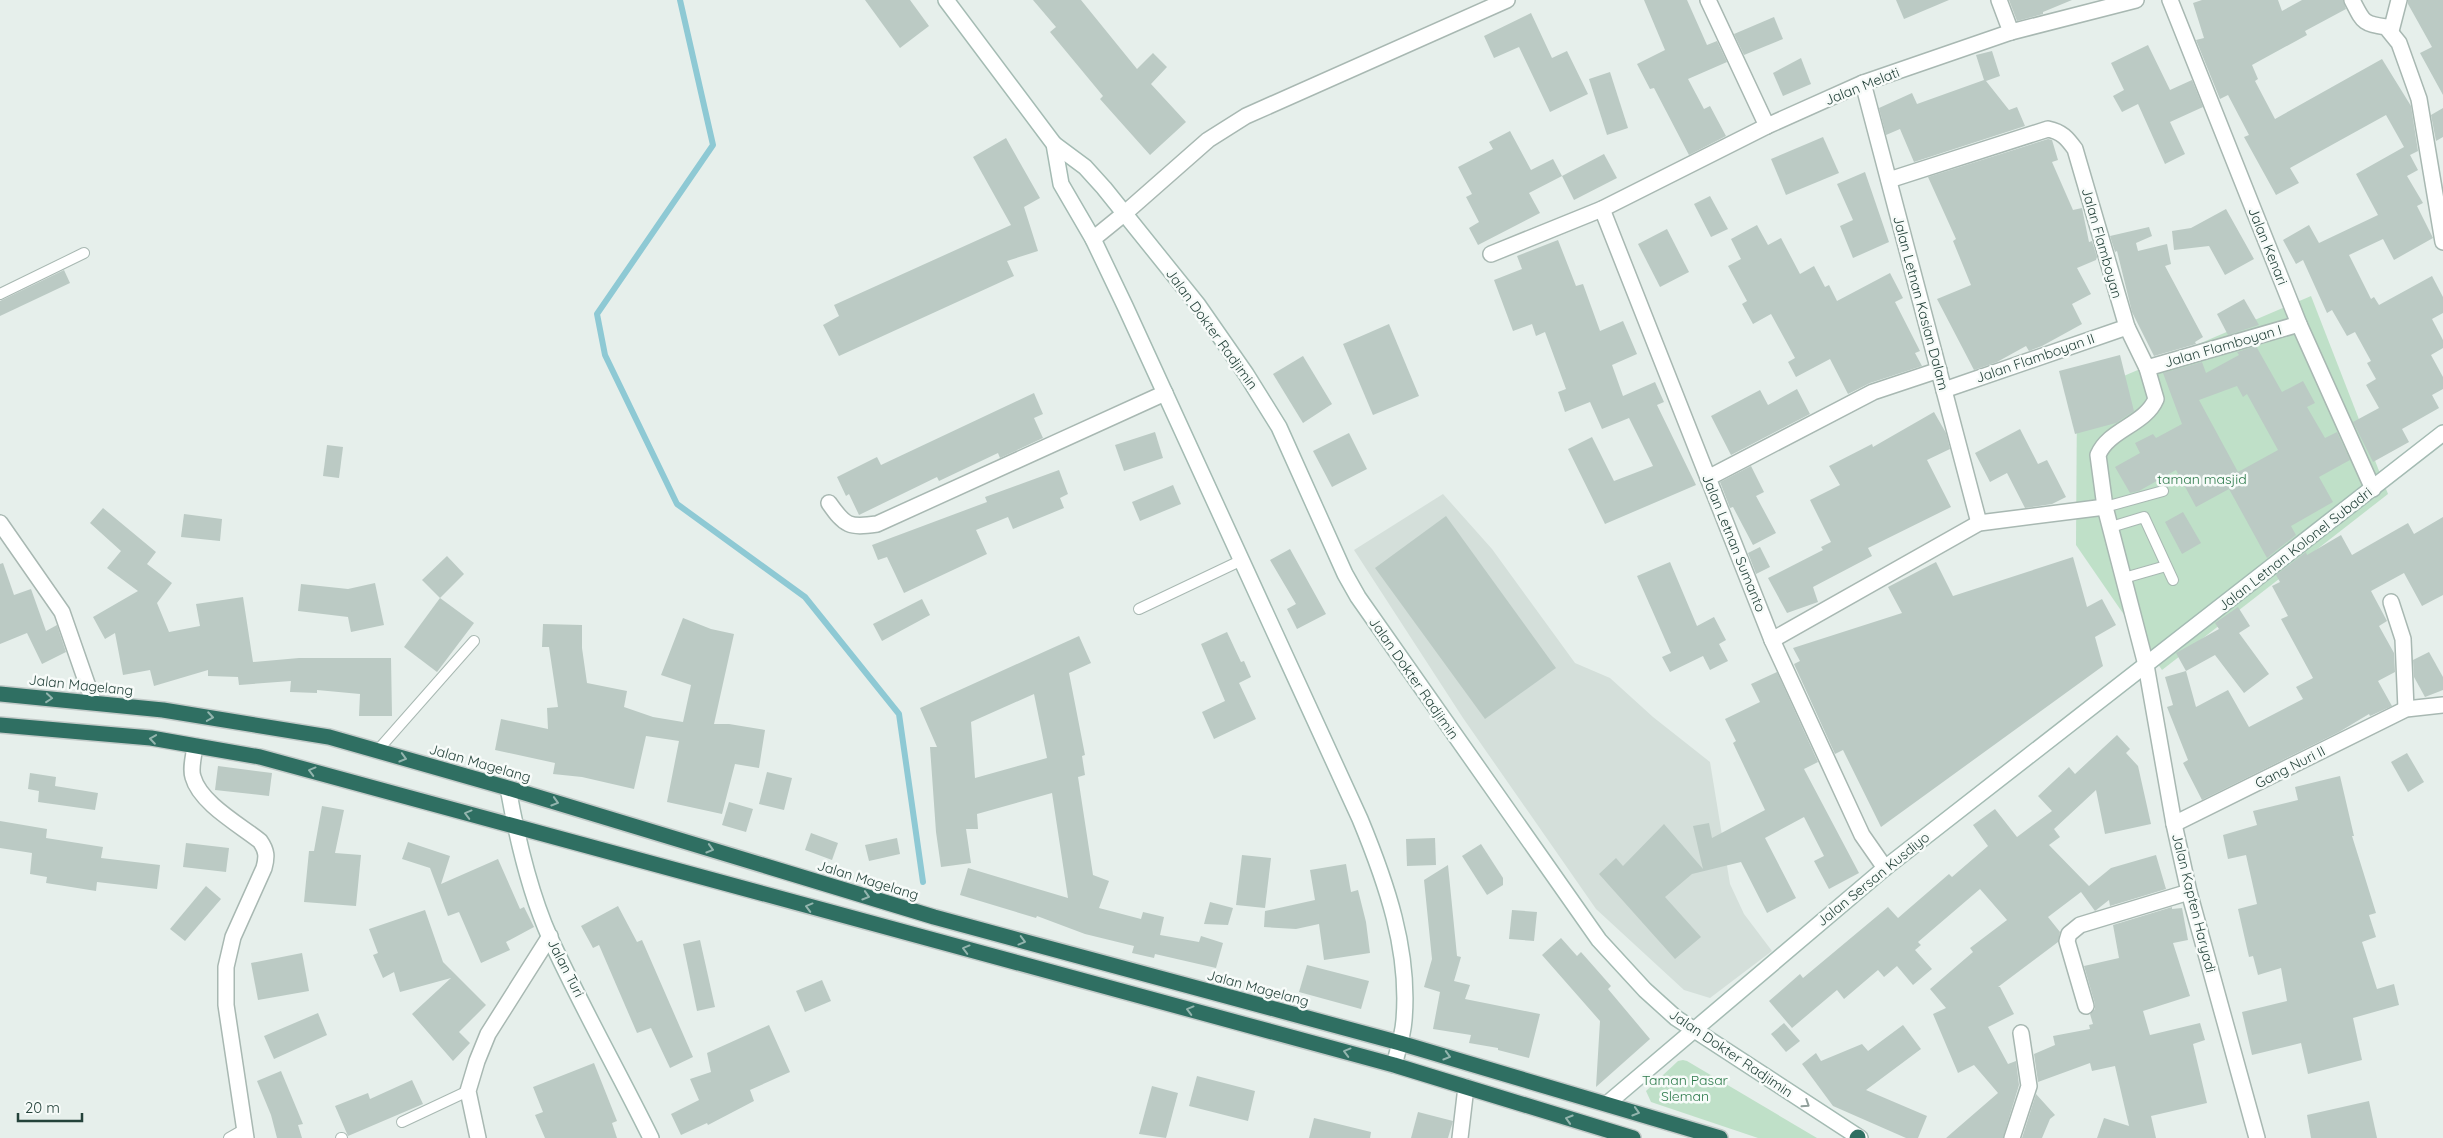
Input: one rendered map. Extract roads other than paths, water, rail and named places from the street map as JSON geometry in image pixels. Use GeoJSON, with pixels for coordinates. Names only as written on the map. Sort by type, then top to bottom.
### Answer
{"type":"FeatureCollection","features":[{"type":"Feature","properties":{"kind":"highway","name":"Jalan Magelang"},"geometry":{"type":"LineString","coordinates":[[0,694],[93,701],[162,710],[329,737],[508,788],[934,917],[1400,1042],[1720,1138]]}},
{"type":"Feature","properties":{"kind":"highway"},"geometry":{"type":"LineString","coordinates":[[0,725],[151,738],[260,757],[1394,1065],[1633,1138]]}},
{"type":"Feature","properties":{"kind":"street","name":"Jalan Dokter Radjimin"},"geometry":{"type":"LineString","coordinates":[[946,0],[1054,144],[1085,167],[1126,213],[1198,305],[1261,397],[1296,463],[1345,574],[1371,618],[1599,940],[1645,990],[1692,1030],[1858,1138]]}},
{"type":"Feature","properties":{"kind":"street"},"geometry":{"type":"LineString","coordinates":[[1093,239],[1126,213],[1208,140],[1246,116],[1507,0]]}},
{"type":"Feature","properties":{"kind":"street"},"geometry":{"type":"LineString","coordinates":[[1708,0],[1767,126]]}},
{"type":"Feature","properties":{"kind":"street"},"geometry":{"type":"LineString","coordinates":[[1999,0],[2012,32]]}},
{"type":"Feature","properties":{"kind":"street","name":"Jalan Melati"},"geometry":{"type":"LineString","coordinates":[[1491,254],[1602,209],[1767,126],[1863,83],[2012,32],[2136,0]]}},
{"type":"Feature","properties":{"kind":"street","name":"Jalan Kenari"},"geometry":{"type":"LineString","coordinates":[[2170,0],[2299,324],[2373,489]]}},
{"type":"Feature","properties":{"kind":"street"},"geometry":{"type":"LineString","coordinates":[[2352,0],[2361,18],[2368,25],[2386,27],[2399,43],[2419,99],[2443,242]]}},
{"type":"Feature","properties":{"kind":"street"},"geometry":{"type":"LineString","coordinates":[[2391,31],[2398,0]]}},
{"type":"Feature","properties":{"kind":"street","name":"Jalan Letnan Kasian Dalam"},"geometry":{"type":"LineString","coordinates":[[1863,83],[1979,523]]}},
{"type":"Feature","properties":{"kind":"street","name":"Jalan Flamboyan"},"geometry":{"type":"LineString","coordinates":[[1889,180],[2048,129],[2060,132],[2075,149],[2127,327],[2147,368],[2156,399],[2152,408],[2106,441],[2098,455],[2105,507],[2146,665]]}},
{"type":"Feature","properties":{"kind":"street","name":"Jalan Dokter Radjimin"},"geometry":{"type":"LineString","coordinates":[[1054,144],[1061,184],[1093,239],[1165,393],[1240,561],[1360,819],[1384,881],[1400,945],[1404,978],[1404,1021],[1394,1065]]}},
{"type":"Feature","properties":{"kind":"street","name":"Jalan Letnan Sumanto"},"geometry":{"type":"LineString","coordinates":[[1602,209],[1772,640],[1862,835],[1885,868]]}},
{"type":"Feature","properties":{"kind":"street","name":"Jalan Flamboyan I"},"geometry":{"type":"LineString","coordinates":[[2147,368],[2299,324]]}},
{"type":"Feature","properties":{"kind":"street","name":"Jalan Flamboyan II"},"geometry":{"type":"LineString","coordinates":[[1944,390],[2127,327]]}},
{"type":"Feature","properties":{"kind":"street"},"geometry":{"type":"LineString","coordinates":[[1708,478],[1874,392],[1939,370]]}},
{"type":"Feature","properties":{"kind":"street"},"geometry":{"type":"LineString","coordinates":[[829,503],[841,520],[858,527],[877,524],[1165,393]]}},
{"type":"Feature","properties":{"kind":"street","name":"Jalan Letnan Kolonel Subadri"},"geometry":{"type":"LineString","coordinates":[[2146,665],[2443,433]]}},
{"type":"Feature","properties":{"kind":"street"},"geometry":{"type":"LineString","coordinates":[[1772,640],[1979,523],[2105,507]]}},
{"type":"Feature","properties":{"kind":"street"},"geometry":{"type":"LineString","coordinates":[[0,523],[62,612],[93,701]]}},
{"type":"Feature","properties":{"kind":"street"},"geometry":{"type":"LineString","coordinates":[[2391,602],[2403,639],[2406,709],[2443,705]]}},
{"type":"Feature","properties":{"kind":"street","name":"Jalan Sersan Kusdiyo"},"geometry":{"type":"LineString","coordinates":[[1608,1103],[1885,868],[2146,665]]}},
{"type":"Feature","properties":{"kind":"street","name":"Jalan Kapten Haryadi"},"geometry":{"type":"LineString","coordinates":[[2146,665],[2174,824],[2189,892],[2256,1138]]}},
{"type":"Feature","properties":{"kind":"street","name":"Gang Nuri II"},"geometry":{"type":"LineString","coordinates":[[2174,824],[2406,709]]}},
{"type":"Feature","properties":{"kind":"street"},"geometry":{"type":"LineString","coordinates":[[195,746],[192,775],[198,791],[260,841],[267,857],[233,938],[226,966],[226,1005],[244,1134]]}},
{"type":"Feature","properties":{"kind":"street","name":"Jalan Turi"},"geometry":{"type":"LineString","coordinates":[[508,788],[515,827],[530,879],[550,936],[652,1138]]}},
{"type":"Feature","properties":{"kind":"street"},"geometry":{"type":"LineString","coordinates":[[2086,1006],[2067,941],[2069,934],[2080,926],[2189,892]]}},
{"type":"Feature","properties":{"kind":"street"},"geometry":{"type":"LineString","coordinates":[[478,1138],[468,1091],[476,1061],[488,1034],[550,936]]}},
{"type":"Feature","properties":{"kind":"street"},"geometry":{"type":"LineString","coordinates":[[2012,1138],[2029,1086],[2021,1033]]}},
{"type":"Feature","properties":{"kind":"street"},"geometry":{"type":"LineString","coordinates":[[1460,1138],[1466,1087]]}},
{"type":"Feature","properties":{"kind":"lane"},"geometry":{"type":"LineString","coordinates":[[0,294],[84,253]]}},
{"type":"Feature","properties":{"kind":"lane"},"geometry":{"type":"LineString","coordinates":[[2105,507],[2163,491]]}},
{"type":"Feature","properties":{"kind":"lane"},"geometry":{"type":"LineString","coordinates":[[2111,527],[2144,517],[2173,580]]}},
{"type":"Feature","properties":{"kind":"lane"},"geometry":{"type":"LineString","coordinates":[[1140,609],[1240,561]]}},
{"type":"Feature","properties":{"kind":"lane"},"geometry":{"type":"LineString","coordinates":[[2124,578],[2166,566]]}},
{"type":"Feature","properties":{"kind":"lane"},"geometry":{"type":"LineString","coordinates":[[377,750],[474,641]]}},
{"type":"Feature","properties":{"kind":"lane"},"geometry":{"type":"LineString","coordinates":[[402,1122],[468,1091]]}},
{"type":"Feature","properties":{"kind":"lane"},"geometry":{"type":"LineString","coordinates":[[229,1138],[244,1134]]}},
{"type":"Feature","properties":{"kind":"waterway"},"geometry":{"type":"LineString","coordinates":[[680,0],[713,145],[597,314],[605,355],[677,504],[805,597],[899,714],[923,882]]}},
{"type":"Feature","properties":{"kind":"park label","name":"taman masjid"},"geometry":{"type":"Point","coordinates":[2202,479]}},
{"type":"Feature","properties":{"kind":"park label","name":"Taman Pasar Sleman"},"geometry":{"type":"Point","coordinates":[1685,1088]}}]}
